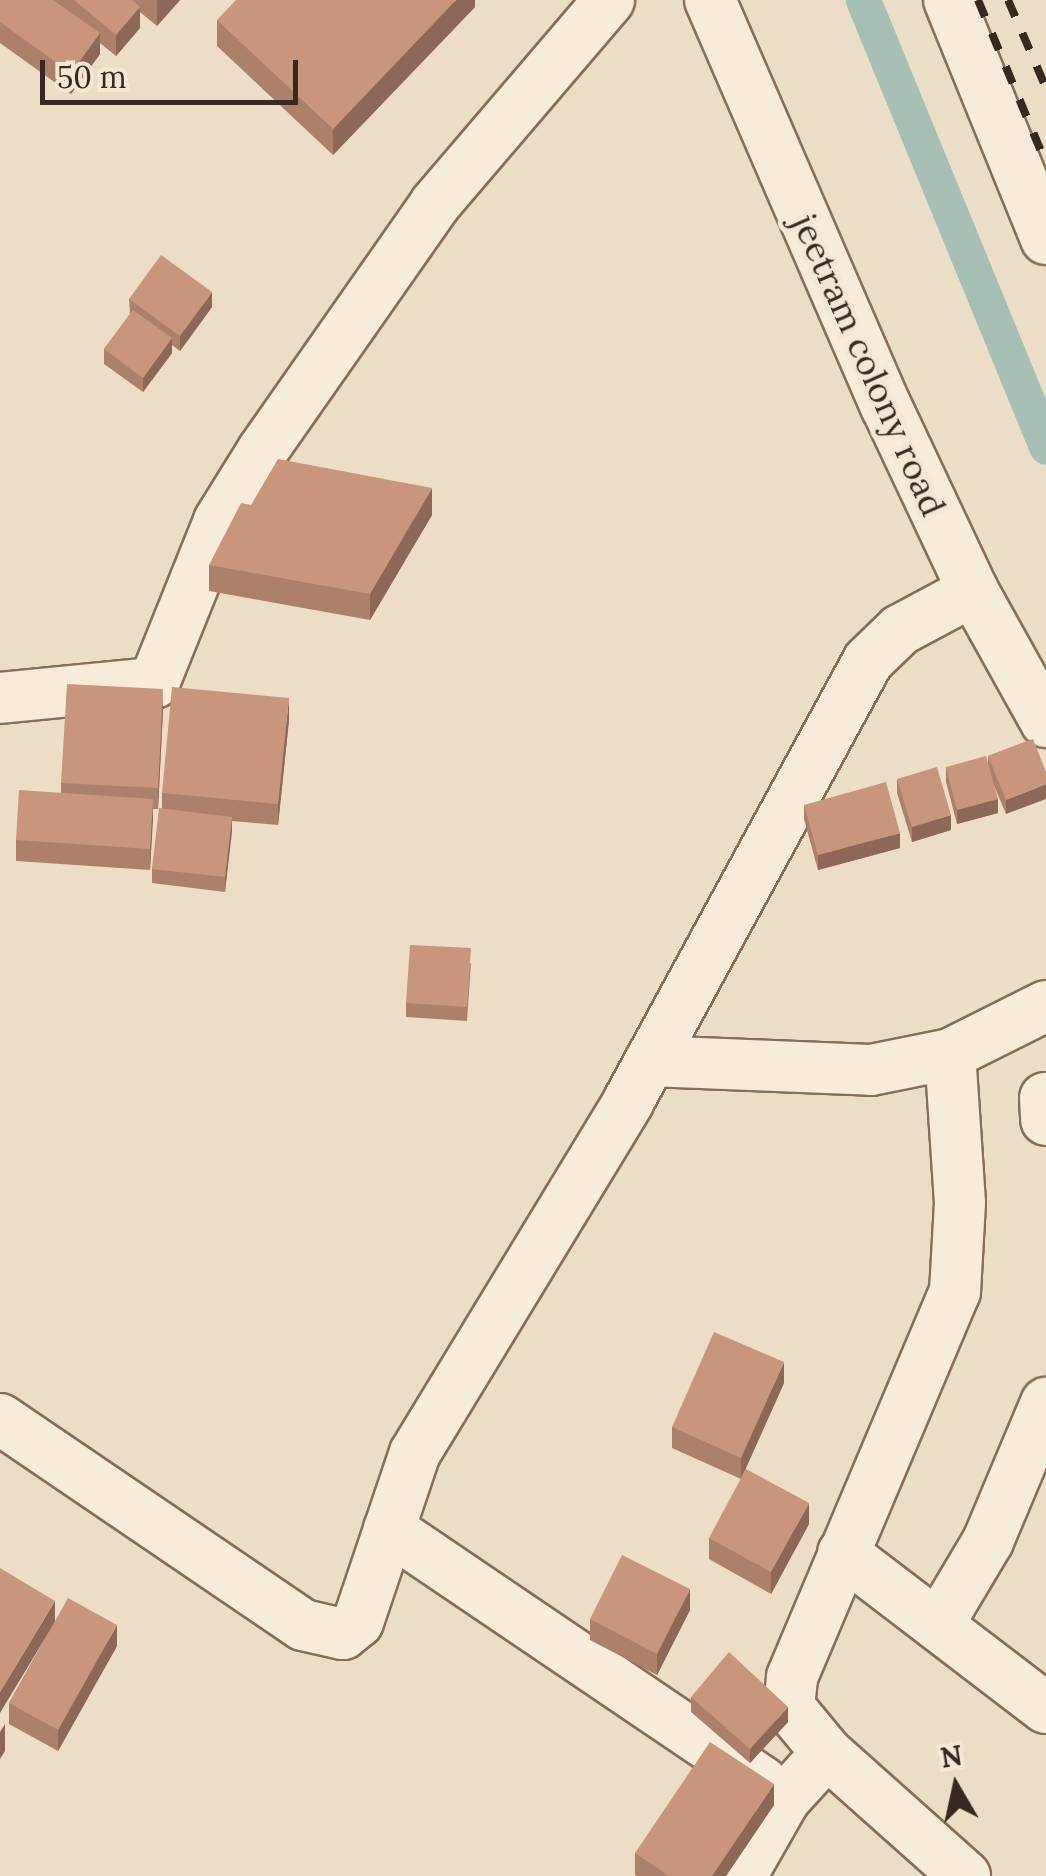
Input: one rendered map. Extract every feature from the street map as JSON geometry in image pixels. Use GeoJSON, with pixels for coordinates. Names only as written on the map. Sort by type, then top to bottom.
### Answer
{"type":"FeatureCollection","features":[{"type":"Feature","properties":{"kind":"street"},"geometry":{"type":"LineString","coordinates":[[0,698],[154,683],[219,521],[263,450],[435,204],[609,0]]}},
{"type":"Feature","properties":{"kind":"street","name":"jeetram colony road"},"geometry":{"type":"LineString","coordinates":[[710,0],[973,592],[1046,722]]}},
{"type":"Feature","properties":{"kind":"street"},"geometry":{"type":"LineString","coordinates":[[949,0],[1046,239]]}},
{"type":"Feature","properties":{"kind":"street"},"geometry":{"type":"LineString","coordinates":[[0,1419],[323,1634],[343,1634],[358,1622],[414,1452],[650,1061],[868,662],[900,630],[973,592]]}},
{"type":"Feature","properties":{"kind":"street"},"geometry":{"type":"LineString","coordinates":[[650,1061],[813,1071],[872,1070],[950,1054],[1046,1006]]}},
{"type":"Feature","properties":{"kind":"street"},"geometry":{"type":"LineString","coordinates":[[950,1054],[960,1203],[955,1292],[792,1677],[789,1706],[827,1753],[965,1876]]}},
{"type":"Feature","properties":{"kind":"street"},"geometry":{"type":"LineString","coordinates":[[938,1625],[988,1541],[1046,1404]]}},
{"type":"Feature","properties":{"kind":"street"},"geometry":{"type":"LineString","coordinates":[[390,1530],[785,1799]]}},
{"type":"Feature","properties":{"kind":"street"},"geometry":{"type":"LineString","coordinates":[[842,1553],[938,1625],[1025,1671],[1046,1708]]}},
{"type":"Feature","properties":{"kind":"street"},"geometry":{"type":"LineString","coordinates":[[741,1876],[785,1799],[827,1753]]}},
{"type":"Feature","properties":{"kind":"building"},"geometry":{"type":"Polygon","coordinates":[[[0,0],[53,0],[100,33],[71,73],[0,22],[0,0]]]}},
{"type":"Feature","properties":{"kind":"building"},"geometry":{"type":"Polygon","coordinates":[[[74,0],[132,0],[140,7],[116,35],[74,0]]]}},
{"type":"Feature","properties":{"kind":"building"},"geometry":{"type":"Polygon","coordinates":[[[236,0],[456,0],[333,129],[217,20],[236,0]]]}},
{"type":"Feature","properties":{"kind":"building"},"geometry":{"type":"Polygon","coordinates":[[[161,255],[212,292],[180,336],[129,299],[161,255]]]}},
{"type":"Feature","properties":{"kind":"building"},"geometry":{"type":"Polygon","coordinates":[[[133,310],[172,338],[143,378],[104,349],[133,310]]]}},
{"type":"Feature","properties":{"kind":"building"},"geometry":{"type":"Polygon","coordinates":[[[278,459],[432,488],[370,594],[209,565],[241,503],[251,505],[278,459]]]}},
{"type":"Feature","properties":{"kind":"building"},"geometry":{"type":"Polygon","coordinates":[[[67,684],[163,689],[158,788],[61,783],[67,684]]]}},
{"type":"Feature","properties":{"kind":"building"},"geometry":{"type":"Polygon","coordinates":[[[172,687],[289,698],[278,804],[162,793],[172,687]]]}},
{"type":"Feature","properties":{"kind":"building"},"geometry":{"type":"Polygon","coordinates":[[[1033,739],[1046,772],[1046,784],[1006,800],[988,756],[1033,739]]]}},
{"type":"Feature","properties":{"kind":"building"},"geometry":{"type":"Polygon","coordinates":[[[986,756],[998,799],[957,810],[946,767],[986,756]]]}},
{"type":"Feature","properties":{"kind":"building"},"geometry":{"type":"Polygon","coordinates":[[[937,767],[951,815],[912,827],[897,779],[937,767]]]}},
{"type":"Feature","properties":{"kind":"building"},"geometry":{"type":"Polygon","coordinates":[[[886,782],[900,833],[818,855],[804,805],[886,782]]]}},
{"type":"Feature","properties":{"kind":"building"},"geometry":{"type":"Polygon","coordinates":[[[19,790],[153,799],[150,849],[16,840],[19,790]]]}},
{"type":"Feature","properties":{"kind":"building"},"geometry":{"type":"Polygon","coordinates":[[[159,808],[232,817],[225,877],[152,869],[159,808]]]}},
{"type":"Feature","properties":{"kind":"building"},"geometry":{"type":"Polygon","coordinates":[[[410,945],[471,948],[467,1007],[406,1003],[410,945]]]}},
{"type":"Feature","properties":{"kind":"building"},"geometry":{"type":"Polygon","coordinates":[[[714,1332],[784,1362],[741,1458],[672,1427],[714,1332]]]}},
{"type":"Feature","properties":{"kind":"building"},"geometry":{"type":"Polygon","coordinates":[[[746,1469],[809,1503],[771,1572],[709,1538],[746,1469]]]}},
{"type":"Feature","properties":{"kind":"building"},"geometry":{"type":"Polygon","coordinates":[[[622,1555],[690,1589],[657,1654],[590,1619],[622,1555]]]}},
{"type":"Feature","properties":{"kind":"building"},"geometry":{"type":"Polygon","coordinates":[[[0,1568],[55,1601],[0,1692],[0,1568]]]}},
{"type":"Feature","properties":{"kind":"building"},"geometry":{"type":"Polygon","coordinates":[[[68,1598],[117,1625],[58,1730],[9,1703],[68,1598]]]}},
{"type":"Feature","properties":{"kind":"building"},"geometry":{"type":"Polygon","coordinates":[[[729,1652],[788,1707],[750,1749],[691,1697],[729,1652]]]}},
{"type":"Feature","properties":{"kind":"building"},"geometry":{"type":"Polygon","coordinates":[[[710,1742],[774,1784],[712,1876],[669,1876],[635,1853],[710,1742]]]}},
{"type":"Feature","properties":{"kind":"waterway"},"geometry":{"type":"LineString","coordinates":[[863,0],[1046,447]]}},
{"type":"Feature","properties":{"kind":"railway"},"geometry":{"type":"LineString","coordinates":[[978,0],[1046,163]]}},
{"type":"Feature","properties":{"kind":"railway"},"geometry":{"type":"LineString","coordinates":[[1008,0],[1046,88]]}}]}
